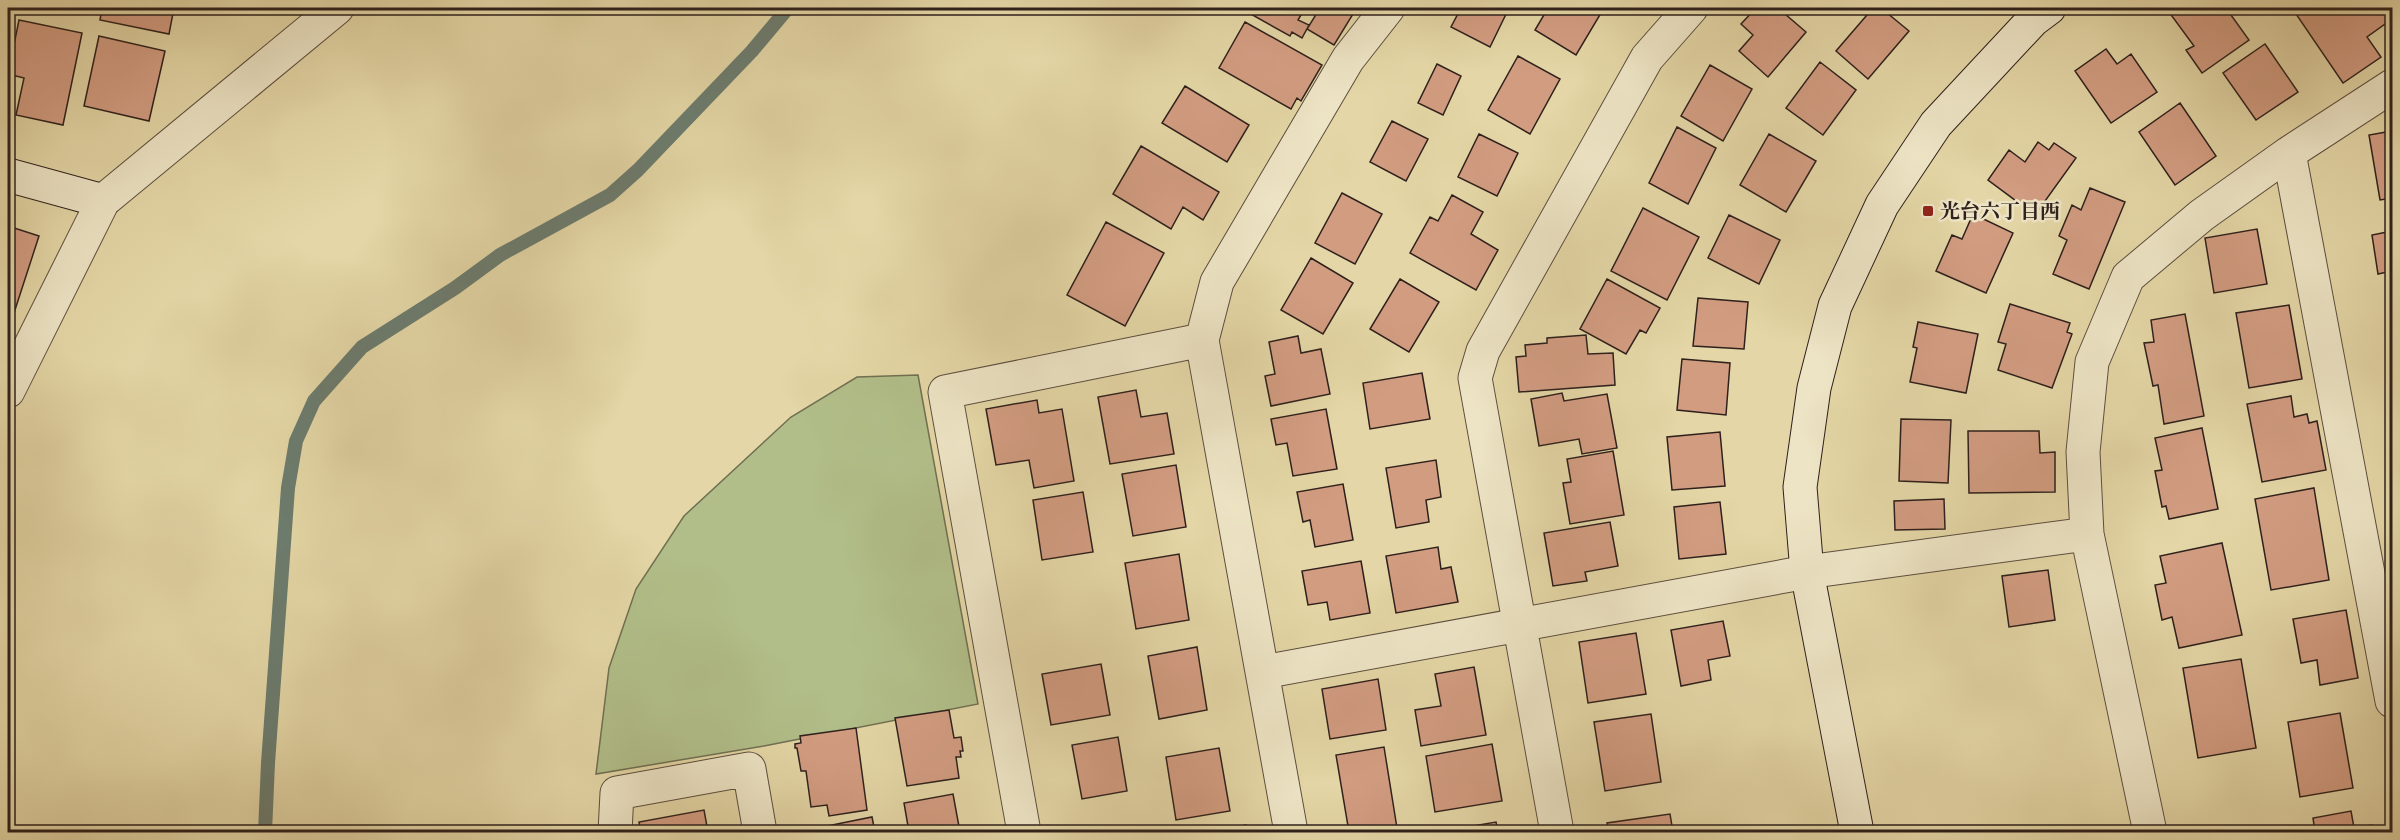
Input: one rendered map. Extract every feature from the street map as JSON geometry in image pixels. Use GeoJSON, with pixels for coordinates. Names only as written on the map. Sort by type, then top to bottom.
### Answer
{"type":"FeatureCollection","features":[{"type":"Feature","properties":{"kind":"street"},"geometry":{"type":"LineString","coordinates":[[8,391],[103,201],[337,8]]}},
{"type":"Feature","properties":{"kind":"street"},"geometry":{"type":"LineString","coordinates":[[1291,832],[1202,340],[1217,282],[1348,60],[1388,8]]}},
{"type":"Feature","properties":{"kind":"street"},"geometry":{"type":"LineString","coordinates":[[1557,832],[1475,378],[1483,351],[1647,58],[1691,8]]}},
{"type":"Feature","properties":{"kind":"street"},"geometry":{"type":"LineString","coordinates":[[1857,832],[1807,572],[1800,487],[1814,388],[1835,306],[1882,205],[1936,124],[2033,20],[2049,8]]}},
{"type":"Feature","properties":{"kind":"street"},"geometry":{"type":"LineString","coordinates":[[2150,832],[2087,534],[2083,452],[2092,362],[2128,278],[2202,215],[2289,153],[2392,86]]}},
{"type":"Feature","properties":{"kind":"street"},"geometry":{"type":"LineString","coordinates":[[2289,153],[2392,701]]}},
{"type":"Feature","properties":{"kind":"street"},"geometry":{"type":"LineString","coordinates":[[8,175],[103,201]]}},
{"type":"Feature","properties":{"kind":"street"},"geometry":{"type":"LineString","coordinates":[[1024,832],[945,392],[1202,340]]}},
{"type":"Feature","properties":{"kind":"street"},"geometry":{"type":"LineString","coordinates":[[1263,672],[1807,572],[2087,534]]}},
{"type":"Feature","properties":{"kind":"street"},"geometry":{"type":"LineString","coordinates":[[615,832],[617,794],[749,769],[760,832]]}},
{"type":"Feature","properties":{"kind":"green space"},"geometry":{"type":"Polygon","coordinates":[[[918,375],[978,704],[764,746],[596,774],[609,668],[636,589],[684,516],[791,417],[857,377],[918,375]]]}},
{"type":"Feature","properties":{"kind":"building"},"geometry":{"type":"Polygon","coordinates":[[[102,8],[174,8],[169,34],[100,20],[102,8]]]}},
{"type":"Feature","properties":{"kind":"building"},"geometry":{"type":"Polygon","coordinates":[[[1240,8],[1305,8],[1298,20],[1309,25],[1302,38],[1292,32],[1290,36],[1240,8]]]}},
{"type":"Feature","properties":{"kind":"building"},"geometry":{"type":"Polygon","coordinates":[[[1320,8],[1343,8],[1353,14],[1334,45],[1307,29],[1320,8]]]}},
{"type":"Feature","properties":{"kind":"building"},"geometry":{"type":"Polygon","coordinates":[[[1461,8],[1509,8],[1490,47],[1451,27],[1461,8]]]}},
{"type":"Feature","properties":{"kind":"building"},"geometry":{"type":"Polygon","coordinates":[[[1548,8],[1604,8],[1576,55],[1535,30],[1548,8]]]}},
{"type":"Feature","properties":{"kind":"building"},"geometry":{"type":"Polygon","coordinates":[[[1756,8],[1778,8],[1806,32],[1768,77],[1739,51],[1753,35],[1741,24],[1756,8]]]}},
{"type":"Feature","properties":{"kind":"building"},"geometry":{"type":"Polygon","coordinates":[[[1873,8],[1881,8],[1909,31],[1868,79],[1836,51],[1873,8]]]}},
{"type":"Feature","properties":{"kind":"building"},"geometry":{"type":"Polygon","coordinates":[[[2166,8],[2226,8],[2249,40],[2202,73],[2186,50],[2194,46],[2166,8]]]}},
{"type":"Feature","properties":{"kind":"building"},"geometry":{"type":"Polygon","coordinates":[[[2305,8],[2384,8],[2392,19],[2367,37],[2381,57],[2343,83],[2296,14],[2305,8]]]}},
{"type":"Feature","properties":{"kind":"building"},"geometry":{"type":"Polygon","coordinates":[[[19,20],[82,33],[63,125],[16,115],[24,78],[8,74],[19,20]]]}},
{"type":"Feature","properties":{"kind":"building"},"geometry":{"type":"Polygon","coordinates":[[[1245,22],[1322,65],[1301,101],[1297,98],[1291,109],[1219,68],[1245,22]]]}},
{"type":"Feature","properties":{"kind":"building"},"geometry":{"type":"Polygon","coordinates":[[[99,36],[165,51],[149,121],[84,106],[99,36]]]}},
{"type":"Feature","properties":{"kind":"building"},"geometry":{"type":"Polygon","coordinates":[[[2265,44],[2298,92],[2256,120],[2223,73],[2265,44]]]}},
{"type":"Feature","properties":{"kind":"building"},"geometry":{"type":"Polygon","coordinates":[[[2106,49],[2117,64],[2131,54],[2157,92],[2111,123],[2075,71],[2106,49]]]}},
{"type":"Feature","properties":{"kind":"building"},"geometry":{"type":"Polygon","coordinates":[[[1518,56],[1560,79],[1530,134],[1488,110],[1518,56]]]}},
{"type":"Feature","properties":{"kind":"building"},"geometry":{"type":"Polygon","coordinates":[[[1820,62],[1856,90],[1823,135],[1786,108],[1820,62]]]}},
{"type":"Feature","properties":{"kind":"building"},"geometry":{"type":"Polygon","coordinates":[[[1437,64],[1461,76],[1443,115],[1418,103],[1437,64]]]}},
{"type":"Feature","properties":{"kind":"building"},"geometry":{"type":"Polygon","coordinates":[[[1710,65],[1752,89],[1723,141],[1681,116],[1710,65]]]}},
{"type":"Feature","properties":{"kind":"building"},"geometry":{"type":"Polygon","coordinates":[[[1185,86],[1249,125],[1227,162],[1162,123],[1185,86]]]}},
{"type":"Feature","properties":{"kind":"building"},"geometry":{"type":"Polygon","coordinates":[[[2180,103],[2216,156],[2175,185],[2139,132],[2180,103]]]}},
{"type":"Feature","properties":{"kind":"building"},"geometry":{"type":"Polygon","coordinates":[[[1392,121],[1428,139],[1406,181],[1370,162],[1392,121]]]}},
{"type":"Feature","properties":{"kind":"building"},"geometry":{"type":"Polygon","coordinates":[[[1677,127],[1716,148],[1688,204],[1649,183],[1677,127]]]}},
{"type":"Feature","properties":{"kind":"building"},"geometry":{"type":"Polygon","coordinates":[[[2392,131],[2392,198],[2380,200],[2369,135],[2392,131]]]}},
{"type":"Feature","properties":{"kind":"building"},"geometry":{"type":"Polygon","coordinates":[[[1479,134],[1518,153],[1497,196],[1458,177],[1479,134]]]}},
{"type":"Feature","properties":{"kind":"building"},"geometry":{"type":"Polygon","coordinates":[[[1769,134],[1816,161],[1786,212],[1740,185],[1769,134]]]}},
{"type":"Feature","properties":{"kind":"building"},"geometry":{"type":"Polygon","coordinates":[[[2038,142],[2049,150],[2054,143],[2076,158],[2035,215],[1988,180],[2009,150],[2025,162],[2038,142]]]}},
{"type":"Feature","properties":{"kind":"building"},"geometry":{"type":"Polygon","coordinates":[[[1141,146],[1219,192],[1203,220],[1183,207],[1171,229],[1113,194],[1141,146]]]}},
{"type":"Feature","properties":{"kind":"building"},"geometry":{"type":"Polygon","coordinates":[[[2090,188],[2125,202],[2089,289],[2053,274],[2067,240],[2059,236],[2072,205],[2081,210],[2090,188]]]}},
{"type":"Feature","properties":{"kind":"building"},"geometry":{"type":"Polygon","coordinates":[[[1342,193],[1382,214],[1355,264],[1315,243],[1342,193]]]}},
{"type":"Feature","properties":{"kind":"building"},"geometry":{"type":"Polygon","coordinates":[[[1452,195],[1483,212],[1471,234],[1498,250],[1476,290],[1410,253],[1430,217],[1438,221],[1452,195]]]}},
{"type":"Feature","properties":{"kind":"building"},"geometry":{"type":"Polygon","coordinates":[[[1643,208],[1699,237],[1667,300],[1611,271],[1643,208]]]}},
{"type":"Feature","properties":{"kind":"building"},"geometry":{"type":"Polygon","coordinates":[[[1973,214],[2013,233],[1986,293],[1936,271],[1952,235],[1962,239],[1973,214]]]}},
{"type":"Feature","properties":{"kind":"building"},"geometry":{"type":"Polygon","coordinates":[[[1729,215],[1780,240],[1759,284],[1708,258],[1729,215]]]}},
{"type":"Feature","properties":{"kind":"building"},"geometry":{"type":"Polygon","coordinates":[[[1106,222],[1164,253],[1125,326],[1067,295],[1106,222]]]}},
{"type":"Feature","properties":{"kind":"building"},"geometry":{"type":"Polygon","coordinates":[[[8,226],[39,236],[13,316],[8,314],[8,226]]]}},
{"type":"Feature","properties":{"kind":"building"},"geometry":{"type":"Polygon","coordinates":[[[2257,229],[2267,284],[2214,293],[2205,238],[2257,229]]]}},
{"type":"Feature","properties":{"kind":"building"},"geometry":{"type":"Polygon","coordinates":[[[2392,231],[2392,271],[2378,274],[2372,235],[2392,231]]]}},
{"type":"Feature","properties":{"kind":"building"},"geometry":{"type":"Polygon","coordinates":[[[1311,258],[1353,283],[1323,334],[1281,310],[1311,258]]]}},
{"type":"Feature","properties":{"kind":"building"},"geometry":{"type":"Polygon","coordinates":[[[1400,279],[1439,302],[1409,352],[1370,329],[1400,279]]]}},
{"type":"Feature","properties":{"kind":"building"},"geometry":{"type":"Polygon","coordinates":[[[1607,279],[1660,308],[1646,333],[1640,330],[1626,354],[1580,329],[1607,279]]]}},
{"type":"Feature","properties":{"kind":"building"},"geometry":{"type":"Polygon","coordinates":[[[1698,298],[1748,302],[1744,349],[1693,346],[1698,298]]]}},
{"type":"Feature","properties":{"kind":"building"},"geometry":{"type":"Polygon","coordinates":[[[2010,304],[2070,323],[2067,332],[2072,334],[2052,388],[1998,370],[2006,344],[1998,342],[2010,304]]]}},
{"type":"Feature","properties":{"kind":"building"},"geometry":{"type":"Polygon","coordinates":[[[2289,305],[2302,379],[2249,388],[2236,313],[2289,305]]]}},
{"type":"Feature","properties":{"kind":"building"},"geometry":{"type":"Polygon","coordinates":[[[2185,314],[2204,416],[2164,424],[2158,385],[2153,386],[2144,343],[2154,342],[2151,320],[2185,314]]]}},
{"type":"Feature","properties":{"kind":"building"},"geometry":{"type":"Polygon","coordinates":[[[1918,322],[1978,334],[1966,393],[1910,382],[1917,348],[1913,347],[1918,322]]]}},
{"type":"Feature","properties":{"kind":"building"},"geometry":{"type":"Polygon","coordinates":[[[1586,335],[1588,354],[1613,353],[1615,385],[1519,392],[1516,357],[1526,356],[1525,345],[1547,343],[1547,338],[1586,335]]]}},
{"type":"Feature","properties":{"kind":"building"},"geometry":{"type":"Polygon","coordinates":[[[1298,336],[1301,353],[1321,349],[1330,394],[1271,406],[1265,376],[1275,374],[1269,342],[1298,336]]]}},
{"type":"Feature","properties":{"kind":"building"},"geometry":{"type":"Polygon","coordinates":[[[1682,359],[1730,363],[1726,415],[1677,410],[1682,359]]]}},
{"type":"Feature","properties":{"kind":"building"},"geometry":{"type":"Polygon","coordinates":[[[1422,373],[1430,419],[1370,429],[1363,383],[1422,373]]]}},
{"type":"Feature","properties":{"kind":"building"},"geometry":{"type":"Polygon","coordinates":[[[1136,390],[1141,417],[1167,413],[1174,454],[1110,464],[1098,397],[1136,390]]]}},
{"type":"Feature","properties":{"kind":"building"},"geometry":{"type":"Polygon","coordinates":[[[1562,393],[1564,401],[1607,394],[1617,448],[1582,454],[1579,439],[1539,446],[1531,399],[1562,393]]]}},
{"type":"Feature","properties":{"kind":"building"},"geometry":{"type":"Polygon","coordinates":[[[2291,396],[2294,417],[2307,414],[2309,423],[2317,421],[2326,470],[2262,482],[2247,404],[2291,396]]]}},
{"type":"Feature","properties":{"kind":"building"},"geometry":{"type":"Polygon","coordinates":[[[1037,400],[1039,413],[1062,409],[1074,481],[1034,488],[1029,460],[996,465],[986,409],[1037,400]]]}},
{"type":"Feature","properties":{"kind":"building"},"geometry":{"type":"Polygon","coordinates":[[[1326,409],[1337,469],[1293,476],[1287,443],[1276,445],[1271,419],[1326,409]]]}},
{"type":"Feature","properties":{"kind":"building"},"geometry":{"type":"Polygon","coordinates":[[[1901,419],[1951,420],[1948,483],[1899,481],[1901,419]]]}},
{"type":"Feature","properties":{"kind":"building"},"geometry":{"type":"Polygon","coordinates":[[[2202,428],[2218,509],[2169,519],[2166,506],[2162,507],[2155,471],[2162,470],[2155,438],[2202,428]]]}},
{"type":"Feature","properties":{"kind":"building"},"geometry":{"type":"Polygon","coordinates":[[[1968,431],[2039,431],[2040,453],[2055,452],[2055,492],[1969,493],[1968,431]]]}},
{"type":"Feature","properties":{"kind":"building"},"geometry":{"type":"Polygon","coordinates":[[[1720,432],[1725,486],[1672,490],[1667,437],[1720,432]]]}},
{"type":"Feature","properties":{"kind":"building"},"geometry":{"type":"Polygon","coordinates":[[[1613,451],[1624,515],[1570,524],[1563,483],[1571,482],[1567,459],[1613,451]]]}},
{"type":"Feature","properties":{"kind":"building"},"geometry":{"type":"Polygon","coordinates":[[[1436,460],[1441,497],[1426,500],[1429,522],[1396,528],[1386,468],[1436,460]]]}},
{"type":"Feature","properties":{"kind":"building"},"geometry":{"type":"Polygon","coordinates":[[[1176,465],[1186,527],[1133,536],[1122,474],[1176,465]]]}},
{"type":"Feature","properties":{"kind":"building"},"geometry":{"type":"Polygon","coordinates":[[[1343,484],[1353,540],[1315,547],[1310,520],[1303,522],[1297,492],[1343,484]]]}},
{"type":"Feature","properties":{"kind":"building"},"geometry":{"type":"Polygon","coordinates":[[[2314,488],[2329,580],[2271,590],[2255,499],[2314,488]]]}},
{"type":"Feature","properties":{"kind":"building"},"geometry":{"type":"Polygon","coordinates":[[[1083,492],[1093,552],[1042,560],[1033,500],[1083,492]]]}},
{"type":"Feature","properties":{"kind":"building"},"geometry":{"type":"Polygon","coordinates":[[[1944,499],[1945,529],[1895,530],[1894,501],[1944,499]]]}},
{"type":"Feature","properties":{"kind":"building"},"geometry":{"type":"Polygon","coordinates":[[[1720,502],[1726,554],[1679,559],[1674,507],[1720,502]]]}},
{"type":"Feature","properties":{"kind":"building"},"geometry":{"type":"Polygon","coordinates":[[[1610,522],[1618,566],[1585,572],[1587,581],[1553,586],[1544,533],[1610,522]]]}},
{"type":"Feature","properties":{"kind":"building"},"geometry":{"type":"Polygon","coordinates":[[[2222,543],[2242,635],[2179,648],[2172,617],[2162,620],[2155,585],[2166,583],[2160,556],[2222,543]]]}},
{"type":"Feature","properties":{"kind":"building"},"geometry":{"type":"Polygon","coordinates":[[[1438,547],[1441,569],[1451,567],[1458,602],[1396,613],[1386,556],[1438,547]]]}},
{"type":"Feature","properties":{"kind":"building"},"geometry":{"type":"Polygon","coordinates":[[[1179,554],[1189,620],[1136,629],[1125,563],[1179,554]]]}},
{"type":"Feature","properties":{"kind":"building"},"geometry":{"type":"Polygon","coordinates":[[[1361,561],[1370,613],[1330,620],[1327,602],[1308,605],[1302,571],[1361,561]]]}},
{"type":"Feature","properties":{"kind":"building"},"geometry":{"type":"Polygon","coordinates":[[[2048,570],[2055,620],[2009,627],[2002,576],[2048,570]]]}},
{"type":"Feature","properties":{"kind":"building"},"geometry":{"type":"Polygon","coordinates":[[[2346,610],[2358,678],[2320,685],[2317,660],[2301,663],[2293,619],[2346,610]]]}},
{"type":"Feature","properties":{"kind":"building"},"geometry":{"type":"Polygon","coordinates":[[[1723,621],[1730,656],[1708,660],[1711,680],[1681,686],[1671,630],[1723,621]]]}},
{"type":"Feature","properties":{"kind":"building"},"geometry":{"type":"Polygon","coordinates":[[[1636,633],[1646,694],[1588,703],[1579,642],[1636,633]]]}},
{"type":"Feature","properties":{"kind":"building"},"geometry":{"type":"Polygon","coordinates":[[[1197,647],[1207,710],[1159,719],[1148,656],[1197,647]]]}},
{"type":"Feature","properties":{"kind":"building"},"geometry":{"type":"Polygon","coordinates":[[[2241,659],[2256,748],[2198,758],[2183,668],[2241,659]]]}},
{"type":"Feature","properties":{"kind":"building"},"geometry":{"type":"Polygon","coordinates":[[[1101,664],[1110,715],[1051,725],[1042,674],[1101,664]]]}},
{"type":"Feature","properties":{"kind":"building"},"geometry":{"type":"Polygon","coordinates":[[[1474,667],[1486,735],[1421,746],[1415,710],[1441,706],[1435,674],[1474,667]]]}},
{"type":"Feature","properties":{"kind":"building"},"geometry":{"type":"Polygon","coordinates":[[[1378,679],[1386,730],[1330,739],[1322,689],[1378,679]]]}},
{"type":"Feature","properties":{"kind":"building"},"geometry":{"type":"Polygon","coordinates":[[[949,710],[954,738],[961,737],[963,751],[960,751],[961,757],[956,757],[959,778],[907,786],[895,718],[949,710]]]}},
{"type":"Feature","properties":{"kind":"building"},"geometry":{"type":"Polygon","coordinates":[[[2340,713],[2353,788],[2300,797],[2288,722],[2340,713]]]}},
{"type":"Feature","properties":{"kind":"building"},"geometry":{"type":"Polygon","coordinates":[[[1651,714],[1661,782],[1605,791],[1594,722],[1651,714]]]}},
{"type":"Feature","properties":{"kind":"building"},"geometry":{"type":"Polygon","coordinates":[[[856,728],[867,810],[829,816],[827,805],[811,807],[806,771],[801,771],[795,744],[801,743],[800,736],[856,728]]]}},
{"type":"Feature","properties":{"kind":"building"},"geometry":{"type":"Polygon","coordinates":[[[1118,737],[1127,791],[1082,799],[1072,745],[1118,737]]]}},
{"type":"Feature","properties":{"kind":"building"},"geometry":{"type":"Polygon","coordinates":[[[1492,744],[1502,801],[1435,812],[1426,756],[1492,744]]]}},
{"type":"Feature","properties":{"kind":"building"},"geometry":{"type":"Polygon","coordinates":[[[1384,747],[1397,828],[1371,832],[1349,832],[1336,755],[1384,747]]]}},
{"type":"Feature","properties":{"kind":"building"},"geometry":{"type":"Polygon","coordinates":[[[1219,748],[1230,811],[1176,820],[1166,757],[1219,748]]]}},
{"type":"Feature","properties":{"kind":"building"},"geometry":{"type":"Polygon","coordinates":[[[953,794],[960,832],[909,832],[904,803],[953,794]]]}},
{"type":"Feature","properties":{"kind":"building"},"geometry":{"type":"Polygon","coordinates":[[[704,810],[708,832],[641,832],[639,822],[704,810]]]}},
{"type":"Feature","properties":{"kind":"building"},"geometry":{"type":"Polygon","coordinates":[[[2351,811],[2354,828],[2372,825],[2373,832],[2315,832],[2313,818],[2351,811]]]}},
{"type":"Feature","properties":{"kind":"building"},"geometry":{"type":"Polygon","coordinates":[[[1670,814],[1673,832],[1609,832],[1607,823],[1670,814]]]}},
{"type":"Feature","properties":{"kind":"building"},"geometry":{"type":"Polygon","coordinates":[[[872,817],[875,832],[818,832],[817,828],[872,817]]]}},
{"type":"Feature","properties":{"kind":"building"},"geometry":{"type":"Polygon","coordinates":[[[1496,822],[1498,832],[1450,832],[1449,830],[1496,822]]]}},
{"type":"Feature","properties":{"kind":"building"},"geometry":{"type":"Polygon","coordinates":[[[1246,825],[1247,832],[1201,832],[1246,825]]]}},
{"type":"Feature","properties":{"kind":"waterway"},"geometry":{"type":"LineString","coordinates":[[265,832],[288,488],[296,441],[314,401],[362,347],[455,288],[500,255],[610,195],[638,170],[752,51],[788,8]]}},
{"type":"Feature","properties":{"kind":"place","name":"光台六丁目西"},"geometry":{"type":"Point","coordinates":[1928,211]}}]}
